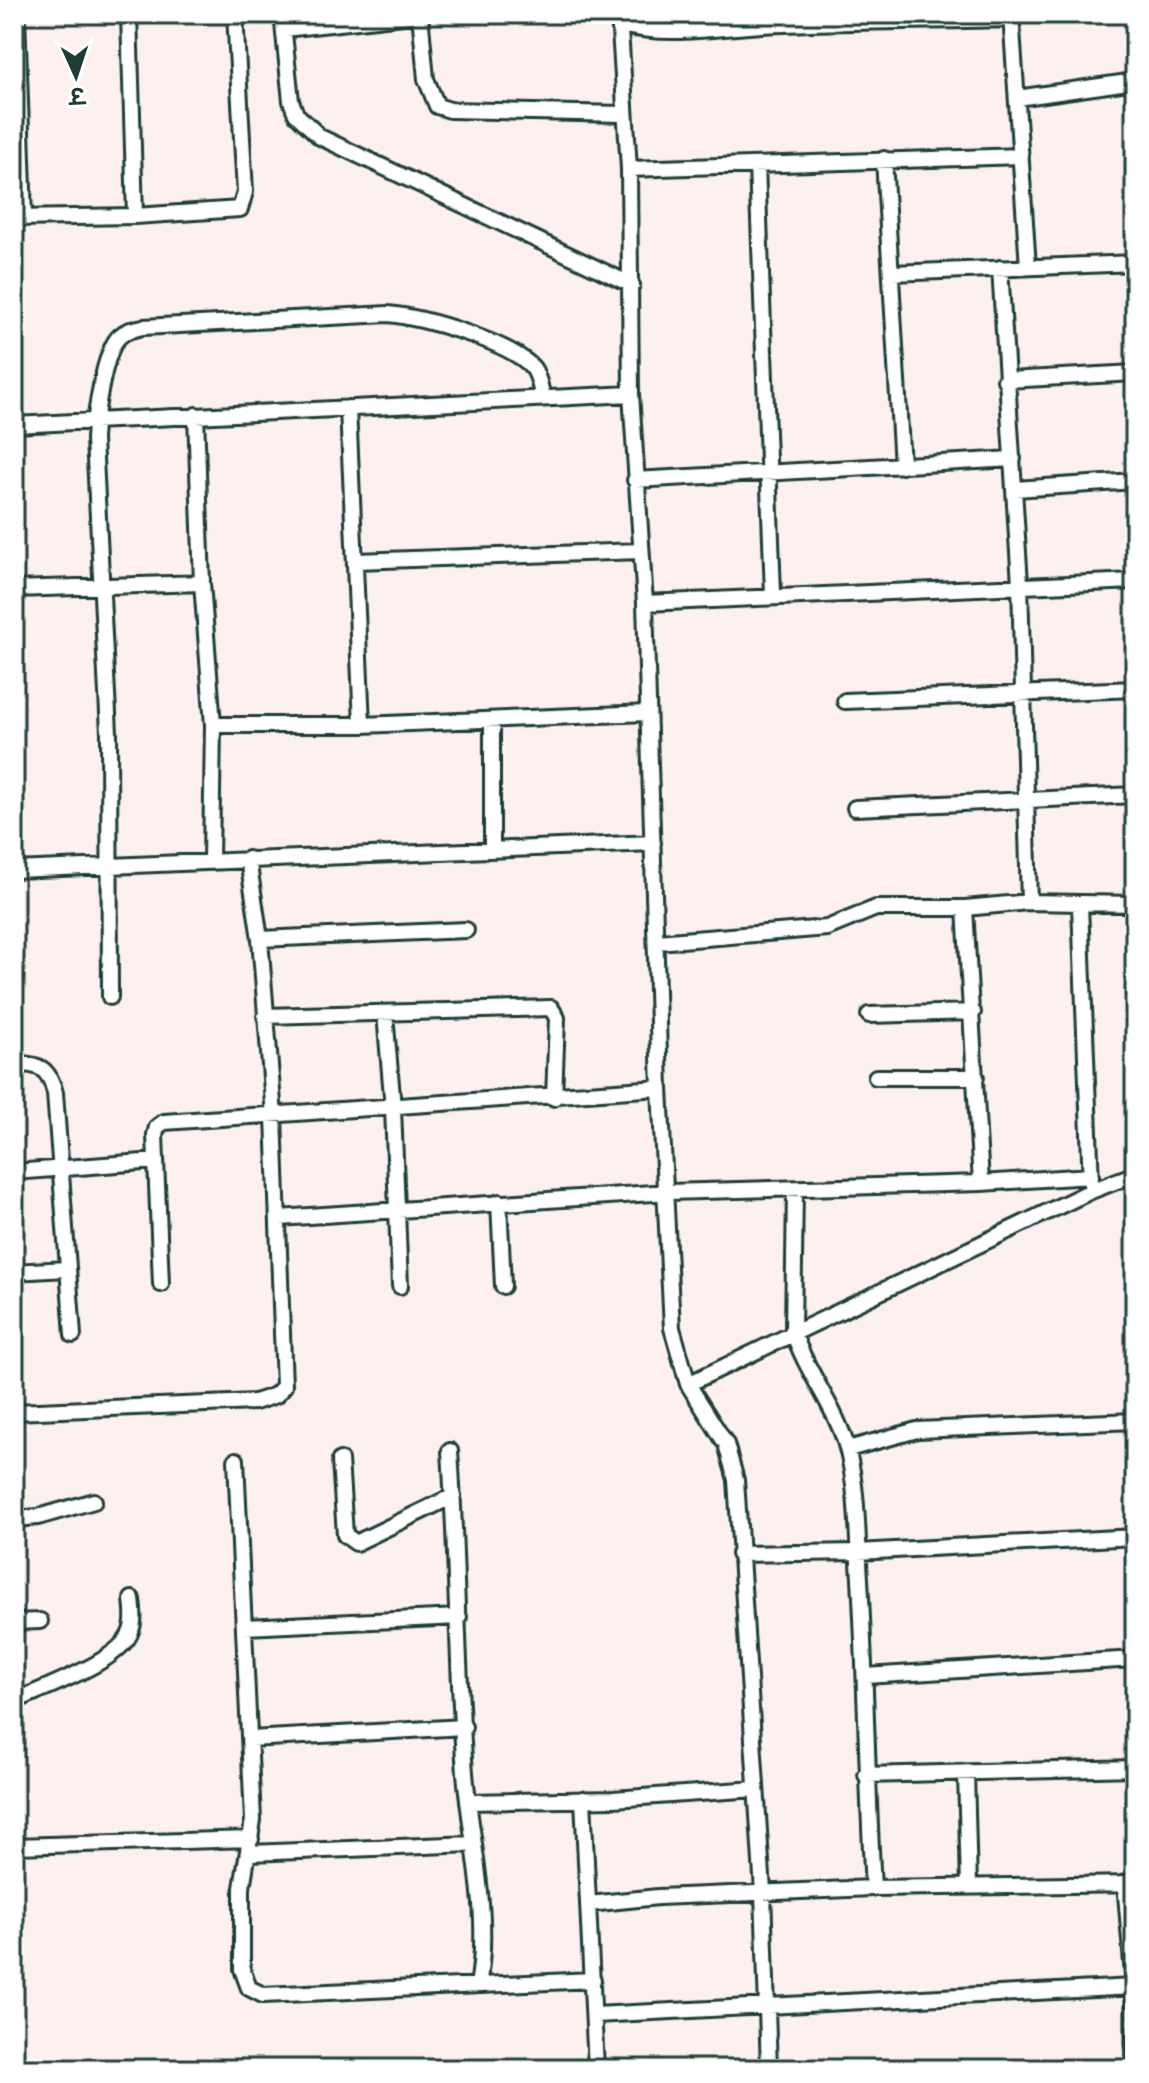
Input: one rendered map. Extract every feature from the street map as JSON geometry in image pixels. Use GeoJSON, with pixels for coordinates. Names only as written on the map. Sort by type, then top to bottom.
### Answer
{"type":"FeatureCollection","features":[{"type":"Feature","properties":{"kind":"street"},"geometry":{"type":"LineString","coordinates":[[17,14],[19,218],[135,216],[240,209],[245,203],[235,14]]}},
{"type":"Feature","properties":{"kind":"street"},"geometry":{"type":"LineString","coordinates":[[129,14],[135,216]]}},
{"type":"Feature","properties":{"kind":"street"},"geometry":{"type":"LineString","coordinates":[[623,114],[450,110],[437,106],[426,79],[421,14],[283,21],[291,101],[296,114],[320,137],[632,285]]}},
{"type":"Feature","properties":{"kind":"street"},"geometry":{"type":"LineString","coordinates":[[1134,14],[1135,45]]}},
{"type":"Feature","properties":{"kind":"street"},"geometry":{"type":"LineString","coordinates":[[769,2069],[763,1892],[731,1461],[726,1444],[688,1384],[672,1328],[668,1192],[660,1088],[645,603],[631,394],[629,169],[623,114],[620,19],[644,30],[702,31],[758,20],[1011,16],[1028,267]]}},
{"type":"Feature","properties":{"kind":"street"},"geometry":{"type":"LineString","coordinates":[[1017,98],[1135,81]]}},
{"type":"Feature","properties":{"kind":"street"},"geometry":{"type":"LineString","coordinates":[[629,169],[1021,156]]}},
{"type":"Feature","properties":{"kind":"street"},"geometry":{"type":"LineString","coordinates":[[884,159],[902,466]]}},
{"type":"Feature","properties":{"kind":"street"},"geometry":{"type":"LineString","coordinates":[[757,165],[773,594]]}},
{"type":"Feature","properties":{"kind":"street"},"geometry":{"type":"LineString","coordinates":[[892,273],[1135,263]]}},
{"type":"Feature","properties":{"kind":"street"},"geometry":{"type":"LineString","coordinates":[[1000,268],[1020,584],[1029,902]]}},
{"type":"Feature","properties":{"kind":"street"},"geometry":{"type":"LineString","coordinates":[[110,997],[109,733],[99,587],[94,422],[112,345],[129,330],[143,327],[388,314],[414,316],[433,320],[515,355],[538,376],[543,398]]}},
{"type":"Feature","properties":{"kind":"street"},"geometry":{"type":"LineString","coordinates":[[1005,380],[1135,373]]}},
{"type":"Feature","properties":{"kind":"street"},"geometry":{"type":"LineString","coordinates":[[14,425],[631,394]]}},
{"type":"Feature","properties":{"kind":"street"},"geometry":{"type":"LineString","coordinates":[[348,408],[362,725]]}},
{"type":"Feature","properties":{"kind":"street"},"geometry":{"type":"LineString","coordinates":[[196,415],[202,583],[213,725],[211,861]]}},
{"type":"Feature","properties":{"kind":"street"},"geometry":{"type":"LineString","coordinates":[[635,480],[1013,459]]}},
{"type":"Feature","properties":{"kind":"street"},"geometry":{"type":"LineString","coordinates":[[1015,489],[1135,481]]}},
{"type":"Feature","properties":{"kind":"street"},"geometry":{"type":"LineString","coordinates":[[356,561],[640,551]]}},
{"type":"Feature","properties":{"kind":"street"},"geometry":{"type":"LineString","coordinates":[[645,603],[773,594],[1135,581]]}},
{"type":"Feature","properties":{"kind":"street"},"geometry":{"type":"LineString","coordinates":[[14,589],[202,583]]}},
{"type":"Feature","properties":{"kind":"street"},"geometry":{"type":"LineString","coordinates":[[845,701],[1135,689]]}},
{"type":"Feature","properties":{"kind":"street"},"geometry":{"type":"LineString","coordinates":[[213,725],[362,725],[647,713]]}},
{"type":"Feature","properties":{"kind":"street"},"geometry":{"type":"LineString","coordinates":[[492,721],[492,849]]}},
{"type":"Feature","properties":{"kind":"street"},"geometry":{"type":"LineString","coordinates":[[855,808],[1135,795]]}},
{"type":"Feature","properties":{"kind":"street"},"geometry":{"type":"LineString","coordinates":[[14,870],[653,843]]}},
{"type":"Feature","properties":{"kind":"street"},"geometry":{"type":"LineString","coordinates":[[14,1412],[255,1402],[276,1395],[284,1386],[286,1374],[274,1116],[260,939],[248,859]]}},
{"type":"Feature","properties":{"kind":"street"},"geometry":{"type":"LineString","coordinates":[[657,942],[827,928],[876,908],[965,908],[1029,902],[1135,904]]}},
{"type":"Feature","properties":{"kind":"street"},"geometry":{"type":"LineString","coordinates":[[1080,905],[1091,1183]]}},
{"type":"Feature","properties":{"kind":"street"},"geometry":{"type":"LineString","coordinates":[[965,908],[981,1183]]}},
{"type":"Feature","properties":{"kind":"street"},"geometry":{"type":"LineString","coordinates":[[260,939],[466,930]]}},
{"type":"Feature","properties":{"kind":"street"},"geometry":{"type":"LineString","coordinates":[[265,1016],[551,1008],[557,1018],[554,1098]]}},
{"type":"Feature","properties":{"kind":"street"},"geometry":{"type":"LineString","coordinates":[[869,1015],[973,1012]]}},
{"type":"Feature","properties":{"kind":"street"},"geometry":{"type":"LineString","coordinates":[[385,1014],[399,1209],[400,1286]]}},
{"type":"Feature","properties":{"kind":"street"},"geometry":{"type":"LineString","coordinates":[[14,1064],[30,1063],[50,1074],[55,1093],[58,1170],[73,1335]]}},
{"type":"Feature","properties":{"kind":"street"},"geometry":{"type":"LineString","coordinates":[[876,1077],[976,1077]]}},
{"type":"Feature","properties":{"kind":"street"},"geometry":{"type":"LineString","coordinates":[[161,1284],[155,1135],[164,1122],[554,1098],[660,1088]]}},
{"type":"Feature","properties":{"kind":"street"},"geometry":{"type":"LineString","coordinates":[[14,1172],[156,1161]]}},
{"type":"Feature","properties":{"kind":"street"},"geometry":{"type":"LineString","coordinates":[[279,1218],[668,1192],[1091,1183],[1135,1174]]}},
{"type":"Feature","properties":{"kind":"street"},"geometry":{"type":"LineString","coordinates":[[688,1384],[1091,1183]]}},
{"type":"Feature","properties":{"kind":"street"},"geometry":{"type":"LineString","coordinates":[[795,1189],[793,1331],[800,1353],[848,1449],[866,1676],[866,1775],[873,1888]]}},
{"type":"Feature","properties":{"kind":"street"},"geometry":{"type":"LineString","coordinates":[[499,1202],[503,1286]]}},
{"type":"Feature","properties":{"kind":"street"},"geometry":{"type":"LineString","coordinates":[[14,1272],[67,1269]]}},
{"type":"Feature","properties":{"kind":"street"},"geometry":{"type":"LineString","coordinates":[[848,1449],[917,1430],[1135,1421]]}},
{"type":"Feature","properties":{"kind":"street"},"geometry":{"type":"LineString","coordinates":[[450,1451],[468,1802],[482,1947],[478,1985]]}},
{"type":"Feature","properties":{"kind":"street"},"geometry":{"type":"LineString","coordinates":[[236,1460],[250,1739],[250,1846],[242,1888],[242,1969],[245,1981],[255,1993],[593,1980]]}},
{"type":"Feature","properties":{"kind":"street"},"geometry":{"type":"LineString","coordinates":[[340,1460],[345,1535],[356,1543],[453,1496]]}},
{"type":"Feature","properties":{"kind":"street"},"geometry":{"type":"LineString","coordinates":[[14,1519],[38,1517],[94,1501]]}},
{"type":"Feature","properties":{"kind":"street"},"geometry":{"type":"LineString","coordinates":[[739,1554],[858,1552],[1135,1537]]}},
{"type":"Feature","properties":{"kind":"street"},"geometry":{"type":"LineString","coordinates":[[14,1702],[85,1668],[123,1645],[131,1631],[132,1599]]}},
{"type":"Feature","properties":{"kind":"street"},"geometry":{"type":"LineString","coordinates":[[244,1627],[459,1617]]}},
{"type":"Feature","properties":{"kind":"street"},"geometry":{"type":"LineString","coordinates":[[14,1622],[40,1621]]}},
{"type":"Feature","properties":{"kind":"street"},"geometry":{"type":"LineString","coordinates":[[866,1676],[1135,1659]]}},
{"type":"Feature","properties":{"kind":"street"},"geometry":{"type":"LineString","coordinates":[[250,1739],[464,1727]]}},
{"type":"Feature","properties":{"kind":"street"},"geometry":{"type":"LineString","coordinates":[[866,1775],[1135,1768]]}},
{"type":"Feature","properties":{"kind":"street"},"geometry":{"type":"LineString","coordinates":[[966,1773],[969,1887]]}},
{"type":"Feature","properties":{"kind":"street"},"geometry":{"type":"LineString","coordinates":[[468,1802],[756,1789]]}},
{"type":"Feature","properties":{"kind":"street"},"geometry":{"type":"LineString","coordinates":[[583,1799],[596,2069]]}},
{"type":"Feature","properties":{"kind":"street"},"geometry":{"type":"LineString","coordinates":[[14,1846],[473,1844]]}},
{"type":"Feature","properties":{"kind":"street"},"geometry":{"type":"LineString","coordinates":[[589,1904],[763,1892],[1130,1884],[1135,2069]]}},
{"type":"Feature","properties":{"kind":"street"},"geometry":{"type":"LineString","coordinates":[[595,2015],[1134,1987]]}}]}
